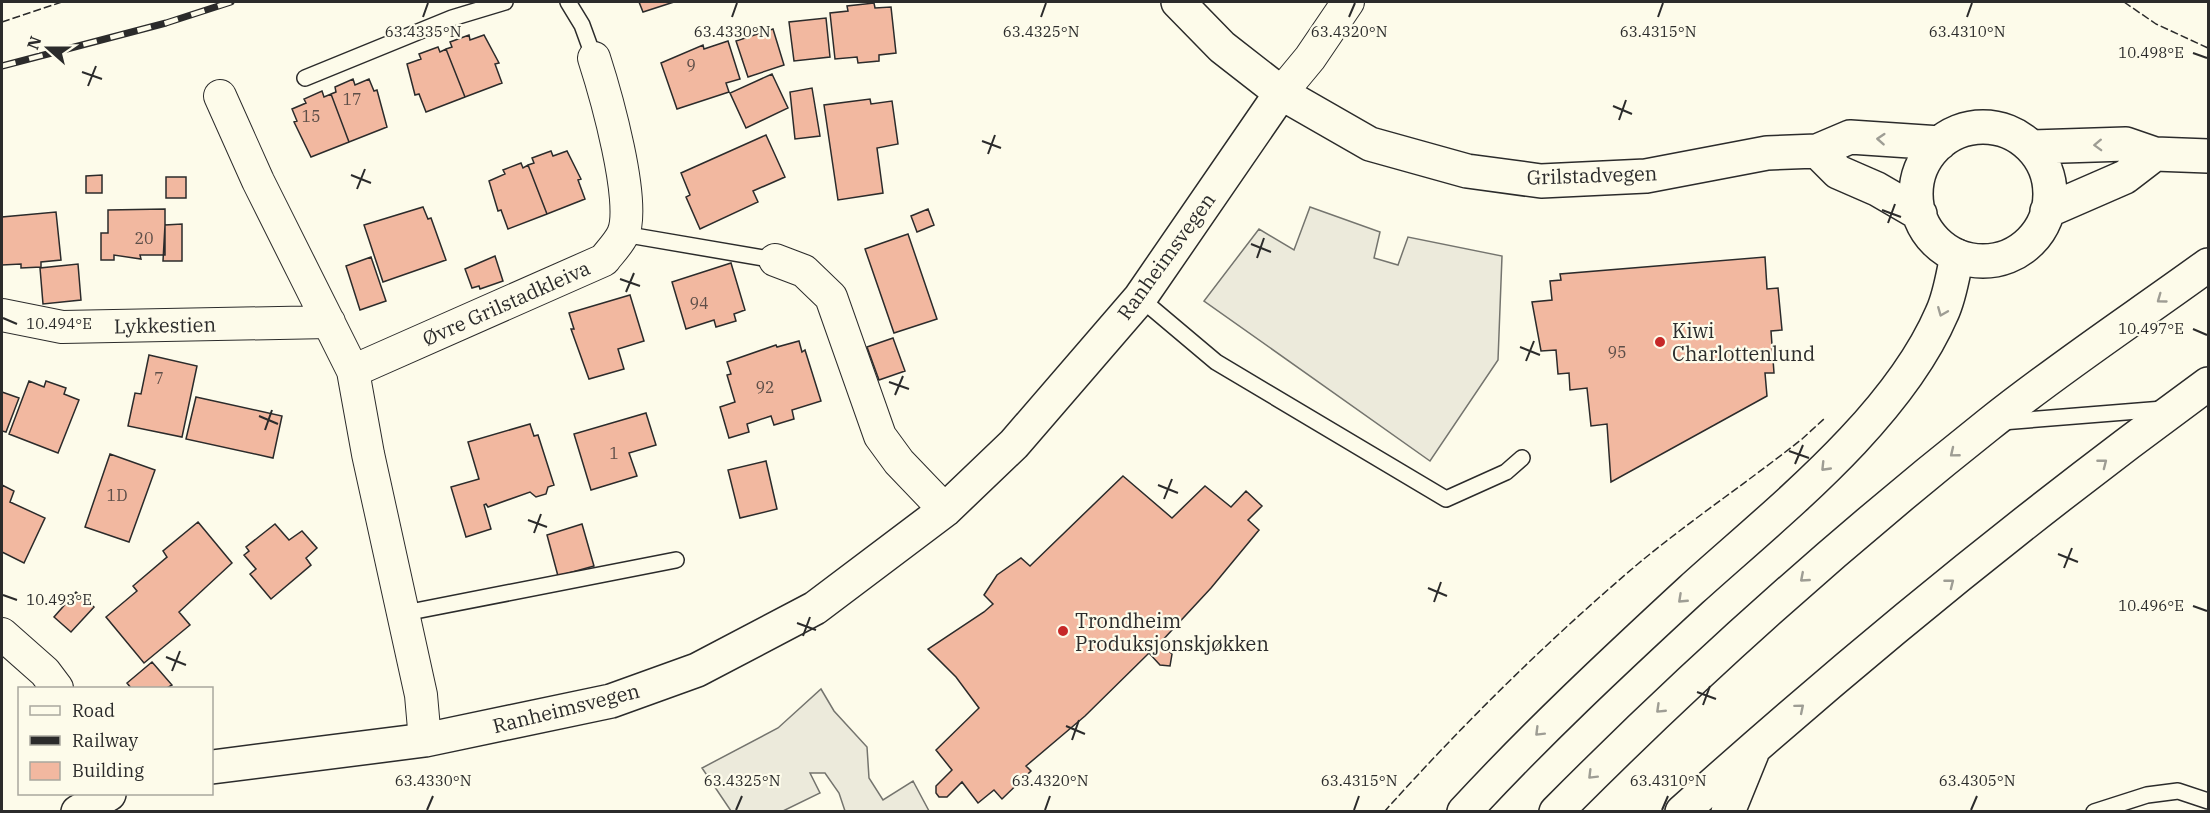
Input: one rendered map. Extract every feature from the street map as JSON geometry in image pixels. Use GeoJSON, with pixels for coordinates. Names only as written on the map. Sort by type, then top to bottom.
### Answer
{"type":"FeatureCollection","features":[{"type":"Feature","properties":{"kind":"main road"},"geometry":{"type":"LineString","coordinates":[[1178,2],[1222,47],[1281,93]]}},
{"type":"Feature","properties":{"kind":"main road","name":"Grilstadvegen"},"geometry":{"type":"LineString","coordinates":[[1281,93],[1371,144],[1467,171],[1541,181],[1646,176],[1767,153],[1817,152],[1850,137],[1940,143]]}},
{"type":"Feature","properties":{"kind":"main road","name":"Ranheimsvegen"},"geometry":{"type":"LineString","coordinates":[[213,767],[425,740],[611,701],[697,670],[815,608],[945,510],[1014,444],[1140,298],[1281,93]]}},
{"type":"Feature","properties":{"kind":"main road"},"geometry":{"type":"LineString","coordinates":[[1993,126],[2017,135],[2031,147],[2048,172],[2051,197],[2045,222],[2030,243],[2008,257],[1982,261],[1957,256],[1937,243],[1922,224],[1916,200],[1918,176],[1929,154],[1946,137],[1969,127],[1993,126]]}},
{"type":"Feature","properties":{"kind":"main road"},"geometry":{"type":"LineString","coordinates":[[2031,147],[2126,144],[2155,154],[2208,156]]}},
{"type":"Feature","properties":{"kind":"main road"},"geometry":{"type":"LineString","coordinates":[[1817,152],[1838,172],[1877,189],[1920,214]]}},
{"type":"Feature","properties":{"kind":"main road"},"geometry":{"type":"LineString","coordinates":[[2048,211],[2125,177],[2155,154]]}},
{"type":"Feature","properties":{"kind":"main road"},"geometry":{"type":"LineString","coordinates":[[1464,812],[1566,706],[1810,482],[1861,429],[1904,380],[1929,340],[1944,311],[1957,256]]}},
{"type":"Feature","properties":{"kind":"main road"},"geometry":{"type":"LineString","coordinates":[[1556,812],[1729,643],[1844,544],[1990,423],[2208,265]]}},
{"type":"Feature","properties":{"kind":"main road"},"geometry":{"type":"LineString","coordinates":[[1682,812],[1755,746],[1930,599],[2208,384]]}},
{"type":"Feature","properties":{"kind":"main road"},"geometry":{"type":"LineString","coordinates":[[1728,812],[1755,746]]}},
{"type":"Feature","properties":{"kind":"street"},"geometry":{"type":"LineString","coordinates":[[1281,93],[1310,58],[1348,2]]}},
{"type":"Feature","properties":{"kind":"street"},"geometry":{"type":"LineString","coordinates":[[594,58],[607,100],[623,185],[626,212],[623,234]]}},
{"type":"Feature","properties":{"kind":"street"},"geometry":{"type":"LineString","coordinates":[[220,96],[258,181],[353,371],[368,454],[422,695],[425,740]]}},
{"type":"Feature","properties":{"kind":"street","name":"Øvre Grilstadkleiva"},"geometry":{"type":"LineString","coordinates":[[353,371],[604,260],[623,234]]}},
{"type":"Feature","properties":{"kind":"street"},"geometry":{"type":"LineString","coordinates":[[776,260],[804,271],[831,297],[880,436],[899,462],[945,510]]}},
{"type":"Feature","properties":{"kind":"street","name":"Lykkestien"},"geometry":{"type":"LineString","coordinates":[[2,315],[62,327],[329,322]]}},
{"type":"Feature","properties":{"kind":"street"},"geometry":{"type":"LineString","coordinates":[[2,634],[45,672],[56,687]]}},
{"type":"Feature","properties":{"kind":"lane"},"geometry":{"type":"LineString","coordinates":[[305,78],[452,18],[505,2]]}},
{"type":"Feature","properties":{"kind":"lane"},"geometry":{"type":"LineString","coordinates":[[568,2],[582,25],[594,58]]}},
{"type":"Feature","properties":{"kind":"lane"},"geometry":{"type":"LineString","coordinates":[[623,234],[776,260]]}},
{"type":"Feature","properties":{"kind":"lane"},"geometry":{"type":"LineString","coordinates":[[1140,298],[1216,362],[1446,499],[1506,472],[1522,458]]}},
{"type":"Feature","properties":{"kind":"lane"},"geometry":{"type":"LineString","coordinates":[[1990,423],[2175,408]]}},
{"type":"Feature","properties":{"kind":"lane"},"geometry":{"type":"LineString","coordinates":[[405,613],[676,560]]}},
{"type":"Feature","properties":{"kind":"lane"},"geometry":{"type":"LineString","coordinates":[[2094,812],[2147,795],[2178,791],[2208,801]]}},
{"type":"Feature","properties":{"kind":"shaded area"},"geometry":{"type":"Polygon","coordinates":[[[1310,207],[1380,232],[1374,258],[1398,265],[1408,237],[1502,256],[1498,360],[1430,461],[1204,301],[1259,229],[1294,250],[1310,207]]]}},
{"type":"Feature","properties":{"kind":"shaded area"},"geometry":{"type":"Polygon","coordinates":[[[821,689],[834,711],[867,747],[869,778],[883,800],[913,781],[929,811],[845,811],[839,793],[825,773],[810,773],[820,793],[783,811],[731,811],[702,768],[778,728],[821,689]]]}},
{"type":"Feature","properties":{"kind":"building"},"geometry":{"type":"Polygon","coordinates":[[[639,2],[674,2],[643,12],[639,2]]]}},
{"type":"Feature","properties":{"kind":"building"},"geometry":{"type":"Polygon","coordinates":[[[874,3],[875,8],[891,7],[896,53],[879,55],[879,61],[858,63],[857,57],[835,59],[830,13],[848,11],[847,6],[874,3]]]}},
{"type":"Feature","properties":{"kind":"building"},"geometry":{"type":"Polygon","coordinates":[[[826,18],[830,57],[794,61],[789,22],[826,18]]]}},
{"type":"Feature","properties":{"kind":"building"},"geometry":{"type":"Polygon","coordinates":[[[773,29],[784,65],[748,77],[736,41],[773,29]]]}},
{"type":"Feature","properties":{"kind":"building"},"geometry":{"type":"Polygon","coordinates":[[[469,35],[470,40],[484,35],[499,63],[495,64],[502,83],[465,97],[446,49],[452,47],[450,42],[469,35]]]}},
{"type":"Feature","properties":{"kind":"building"},"geometry":{"type":"Polygon","coordinates":[[[728,41],[740,79],[726,83],[729,92],[677,109],[661,63],[703,45],[704,49],[728,41]]]}},
{"type":"Feature","properties":{"kind":"building"},"geometry":{"type":"Polygon","coordinates":[[[438,47],[440,52],[446,49],[465,97],[426,112],[419,94],[415,95],[407,64],[421,59],[419,54],[438,47]]]}},
{"type":"Feature","properties":{"kind":"building"},"geometry":{"type":"Polygon","coordinates":[[[772,74],[788,108],[746,128],[730,93],[772,74]]]}},
{"type":"Feature","properties":{"kind":"building"},"geometry":{"type":"Polygon","coordinates":[[[353,79],[355,85],[369,79],[374,91],[377,90],[387,127],[349,142],[331,94],[336,92],[335,87],[353,79]]]}},
{"type":"Feature","properties":{"kind":"building"},"geometry":{"type":"Polygon","coordinates":[[[812,88],[820,136],[795,139],[790,92],[812,88]]]}},
{"type":"Feature","properties":{"kind":"building"},"geometry":{"type":"Polygon","coordinates":[[[322,91],[324,97],[331,94],[349,142],[311,157],[294,122],[297,121],[292,109],[306,103],[304,99],[322,91]]]}},
{"type":"Feature","properties":{"kind":"building"},"geometry":{"type":"Polygon","coordinates":[[[870,99],[871,104],[892,101],[898,144],[877,148],[883,193],[838,200],[824,105],[870,99]]]}},
{"type":"Feature","properties":{"kind":"building"},"geometry":{"type":"Polygon","coordinates":[[[766,135],[785,177],[753,191],[758,202],[700,229],[686,197],[690,195],[681,173],[766,135]]]}},
{"type":"Feature","properties":{"kind":"building"},"geometry":{"type":"Polygon","coordinates":[[[551,151],[553,156],[567,151],[581,179],[578,180],[585,199],[547,214],[528,165],[534,163],[532,158],[551,151]]]}},
{"type":"Feature","properties":{"kind":"building"},"geometry":{"type":"Polygon","coordinates":[[[521,163],[523,168],[528,165],[547,214],[508,229],[501,210],[498,211],[489,181],[505,174],[503,170],[521,163]]]}},
{"type":"Feature","properties":{"kind":"building"},"geometry":{"type":"Polygon","coordinates":[[[102,175],[102,193],[86,193],[86,176],[102,175]]]}},
{"type":"Feature","properties":{"kind":"building"},"geometry":{"type":"Polygon","coordinates":[[[166,177],[186,177],[186,198],[166,198],[166,177]]]}},
{"type":"Feature","properties":{"kind":"building"},"geometry":{"type":"Polygon","coordinates":[[[423,207],[428,219],[431,218],[446,260],[383,282],[364,225],[423,207]]]}},
{"type":"Feature","properties":{"kind":"building"},"geometry":{"type":"Polygon","coordinates":[[[165,209],[165,255],[140,255],[141,259],[114,255],[114,260],[101,260],[101,233],[108,233],[108,210],[165,209]]]}},
{"type":"Feature","properties":{"kind":"building"},"geometry":{"type":"Polygon","coordinates":[[[928,209],[934,225],[917,232],[911,216],[928,209]]]}},
{"type":"Feature","properties":{"kind":"building"},"geometry":{"type":"Polygon","coordinates":[[[56,212],[61,260],[41,262],[41,267],[21,268],[21,264],[2,265],[2,217],[56,212]]]}},
{"type":"Feature","properties":{"kind":"building"},"geometry":{"type":"Polygon","coordinates":[[[182,224],[182,261],[163,261],[165,225],[182,224]]]}},
{"type":"Feature","properties":{"kind":"building"},"geometry":{"type":"Polygon","coordinates":[[[908,234],[937,319],[894,333],[865,249],[908,234]]]}},
{"type":"Feature","properties":{"kind":"building"},"geometry":{"type":"Polygon","coordinates":[[[495,256],[503,281],[480,289],[479,286],[472,288],[465,269],[495,256]]]}},
{"type":"Feature","properties":{"kind":"building"},"geometry":{"type":"Polygon","coordinates":[[[371,257],[386,301],[360,310],[346,266],[371,257]]]}},
{"type":"Feature","properties":{"kind":"building"},"geometry":{"type":"Polygon","coordinates":[[[1765,257],[1767,289],[1778,288],[1782,330],[1771,331],[1774,373],[1765,373],[1767,396],[1611,482],[1607,424],[1591,426],[1587,388],[1570,390],[1569,373],[1558,374],[1556,350],[1541,351],[1532,302],[1552,300],[1550,281],[1561,280],[1560,274],[1765,257]]]}},
{"type":"Feature","properties":{"kind":"building"},"geometry":{"type":"Polygon","coordinates":[[[731,263],[745,310],[734,314],[736,321],[716,327],[714,320],[686,329],[672,282],[731,263]]]}},
{"type":"Feature","properties":{"kind":"building"},"geometry":{"type":"Polygon","coordinates":[[[78,264],[81,300],[43,304],[40,268],[78,264]]]}},
{"type":"Feature","properties":{"kind":"building"},"geometry":{"type":"Polygon","coordinates":[[[630,295],[644,341],[618,349],[624,369],[589,379],[571,329],[574,329],[569,313],[630,295]]]}},
{"type":"Feature","properties":{"kind":"building"},"geometry":{"type":"Polygon","coordinates":[[[893,338],[905,371],[879,380],[867,347],[893,338]]]}},
{"type":"Feature","properties":{"kind":"building"},"geometry":{"type":"Polygon","coordinates":[[[799,341],[802,352],[805,350],[821,401],[792,410],[794,419],[774,425],[771,416],[747,424],[749,432],[729,438],[720,407],[735,402],[727,375],[731,374],[727,362],[776,345],[777,347],[799,341]]]}},
{"type":"Feature","properties":{"kind":"building"},"geometry":{"type":"Polygon","coordinates":[[[149,355],[197,366],[182,437],[128,426],[135,393],[141,394],[149,355]]]}},
{"type":"Feature","properties":{"kind":"building"},"geometry":{"type":"Polygon","coordinates":[[[29,381],[44,387],[46,381],[66,388],[64,394],[79,400],[58,453],[9,434],[29,381]]]}},
{"type":"Feature","properties":{"kind":"building"},"geometry":{"type":"Polygon","coordinates":[[[2,392],[19,398],[6,432],[2,431],[2,392]]]}},
{"type":"Feature","properties":{"kind":"building"},"geometry":{"type":"Polygon","coordinates":[[[196,397],[282,416],[273,458],[186,439],[196,397]]]}},
{"type":"Feature","properties":{"kind":"building"},"geometry":{"type":"Polygon","coordinates":[[[646,413],[656,445],[629,453],[637,476],[591,490],[574,434],[646,413]]]}},
{"type":"Feature","properties":{"kind":"building"},"geometry":{"type":"Polygon","coordinates":[[[530,424],[534,436],[538,435],[554,485],[548,487],[546,494],[536,497],[530,492],[488,507],[484,505],[491,529],[466,537],[451,487],[479,479],[468,442],[530,424]]]}},
{"type":"Feature","properties":{"kind":"building"},"geometry":{"type":"Polygon","coordinates":[[[110,454],[155,470],[129,542],[85,527],[110,454]]]}},
{"type":"Feature","properties":{"kind":"building"},"geometry":{"type":"Polygon","coordinates":[[[766,461],[777,509],[740,518],[728,470],[766,461]]]}},
{"type":"Feature","properties":{"kind":"building","name":"Trondheim Produksjonskjøkken"},"geometry":{"type":"Polygon","coordinates":[[[1123,476],[1172,518],[1205,486],[1231,507],[1246,491],[1262,506],[1248,520],[1259,530],[1211,588],[1160,643],[1172,654],[1170,666],[1160,665],[1149,653],[1085,716],[1026,766],[1031,771],[1002,799],[994,790],[978,803],[962,782],[947,797],[939,797],[936,793],[936,786],[952,770],[936,750],[979,708],[956,677],[928,649],[993,604],[984,595],[997,575],[1021,558],[1030,566],[1123,476]]]}},
{"type":"Feature","properties":{"kind":"building"},"geometry":{"type":"Polygon","coordinates":[[[2,485],[14,491],[10,502],[45,518],[24,563],[2,552],[2,485]]]}},
{"type":"Feature","properties":{"kind":"building"},"geometry":{"type":"Polygon","coordinates":[[[198,522],[232,563],[179,612],[190,625],[144,663],[106,617],[137,591],[133,586],[167,557],[163,551],[198,522]]]}},
{"type":"Feature","properties":{"kind":"building"},"geometry":{"type":"Polygon","coordinates":[[[275,524],[289,540],[302,531],[317,548],[306,558],[311,565],[271,599],[250,574],[256,569],[244,555],[249,551],[246,547],[275,524]]]}},
{"type":"Feature","properties":{"kind":"building"},"geometry":{"type":"Polygon","coordinates":[[[582,524],[594,566],[558,576],[547,535],[582,524]]]}},
{"type":"Feature","properties":{"kind":"building"},"geometry":{"type":"Polygon","coordinates":[[[76,592],[94,607],[71,632],[54,617],[76,592]]]}},
{"type":"Feature","properties":{"kind":"building"},"geometry":{"type":"Polygon","coordinates":[[[152,662],[172,685],[169,687],[130,687],[127,683],[152,662]]]}},
{"type":"Feature","properties":{"kind":"railway"},"geometry":{"type":"LineString","coordinates":[[2,66],[166,23],[231,2]]}},
{"type":"Feature","properties":{"kind":"fence"},"geometry":{"type":"LineString","coordinates":[[2,22],[62,2]]}},
{"type":"Feature","properties":{"kind":"fence"},"geometry":{"type":"LineString","coordinates":[[2124,2],[2156,24],[2208,48]]}},
{"type":"Feature","properties":{"kind":"fence"},"geometry":{"type":"LineString","coordinates":[[1384,812],[1507,683],[1605,592],[1659,547],[1802,439],[1825,418]]}},
{"type":"Feature","properties":{"kind":"place","name":"Kiwi Charlottenlund"},"geometry":{"type":"Point","coordinates":[1660,342]}},
{"type":"Feature","properties":{"kind":"place","name":"Trondheim Produksjonskjøkken"},"geometry":{"type":"Point","coordinates":[1063,631]}}]}
